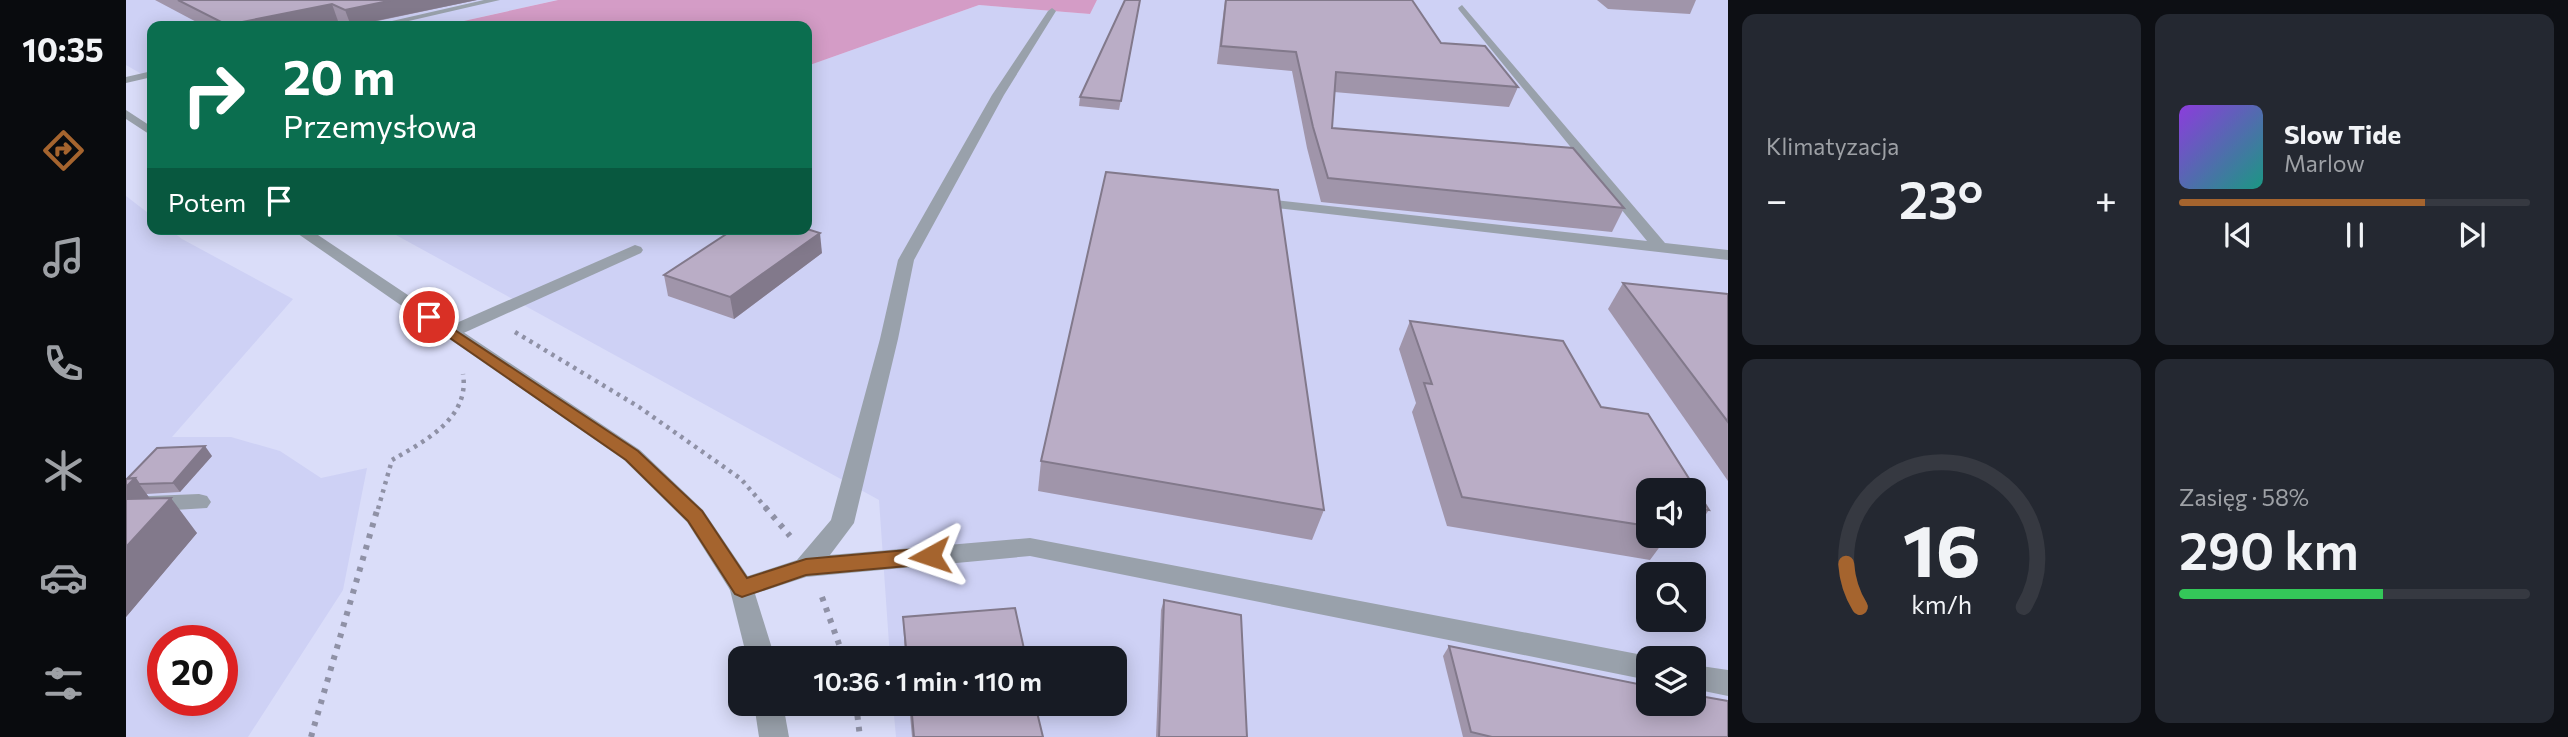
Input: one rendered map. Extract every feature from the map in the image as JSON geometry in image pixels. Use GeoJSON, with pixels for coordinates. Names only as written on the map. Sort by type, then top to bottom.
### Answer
{"type":"FeatureCollection","features":[{"type":"Feature","properties":{"kind":"street"},"geometry":{"type":"LineString","coordinates":[[398,21],[496,0]]}},
{"type":"Feature","properties":{"kind":"street"},"geometry":{"type":"LineString","coordinates":[[1462,8],[1661,248]]}},
{"type":"Feature","properties":{"kind":"street"},"geometry":{"type":"LineString","coordinates":[[126,80],[147,75]]}},
{"type":"Feature","properties":{"kind":"street"},"geometry":{"type":"LineString","coordinates":[[126,114],[147,129]]}},
{"type":"Feature","properties":{"kind":"street"},"geometry":{"type":"LineString","coordinates":[[1234,199],[1728,255]]}},
{"type":"Feature","properties":{"kind":"street"},"geometry":{"type":"LineString","coordinates":[[307,235],[632,456],[695,516],[742,588],[758,646]]}},
{"type":"Feature","properties":{"kind":"street"},"geometry":{"type":"LineString","coordinates":[[451,332],[635,250]]}},
{"type":"Feature","properties":{"kind":"street"},"geometry":{"type":"LineString","coordinates":[[126,505],[199,502]]}},
{"type":"Feature","properties":{"kind":"street"},"geometry":{"type":"LineString","coordinates":[[806,567],[1030,547],[1636,666]]}},
{"type":"Feature","properties":{"kind":"street"},"geometry":{"type":"LineString","coordinates":[[1706,679],[1728,684]]}},
{"type":"Feature","properties":{"kind":"street"},"geometry":{"type":"LineString","coordinates":[[771,716],[774,737]]}},
{"type":"Feature","properties":{"kind":"lane"},"geometry":{"type":"LineString","coordinates":[[742,588],[806,567],[842,523],[906,260],[998,95],[1052,10]]}},
{"type":"Feature","properties":{"kind":"path"},"geometry":{"type":"LineString","coordinates":[[311,737],[392,460],[437,433],[459,408],[467,383],[461,369]]}},
{"type":"Feature","properties":{"kind":"path"},"geometry":{"type":"LineString","coordinates":[[857,716],[860,737]]}},
{"type":"Feature","properties":{"kind":"shaded area"},"geometry":{"type":"Polygon","coordinates":[[[126,0],[557,0],[463,21],[147,21],[147,77],[126,65],[126,0]]]}},
{"type":"Feature","properties":{"kind":"shaded area"},"geometry":{"type":"Polygon","coordinates":[[[558,0],[1097,0],[1090,14],[979,5],[812,64],[812,21],[464,21],[558,0]]]}},
{"type":"Feature","properties":{"kind":"shaded area"},"geometry":{"type":"Polygon","coordinates":[[[1097,0],[1728,0],[1728,737],[896,737],[894,716],[1127,716],[1127,646],[889,646],[879,500],[396,235],[812,235],[812,64],[979,5],[1090,14],[1097,0]]]}},
{"type":"Feature","properties":{"kind":"shaded area"},"geometry":{"type":"Polygon","coordinates":[[[126,196],[147,212],[147,235],[177,235],[293,299],[172,437],[231,437],[280,451],[321,478],[367,468],[343,590],[248,737],[126,737],[126,196]]]}},
{"type":"Feature","properties":{"kind":"building"},"geometry":{"type":"Polygon","coordinates":[[[178,0],[393,0],[345,10],[332,4],[247,21],[219,21],[178,0]]]}},
{"type":"Feature","properties":{"kind":"building"},"geometry":{"type":"Polygon","coordinates":[[[1125,0],[1140,0],[1121,101],[1080,97],[1125,0]]]}},
{"type":"Feature","properties":{"kind":"building"},"geometry":{"type":"Polygon","coordinates":[[[1226,0],[1412,0],[1441,43],[1485,46],[1518,87],[1336,72],[1332,128],[1573,148],[1624,208],[1328,178],[1296,52],[1221,46],[1226,0]]]}},
{"type":"Feature","properties":{"kind":"building"},"geometry":{"type":"Polygon","coordinates":[[[1106,172],[1278,190],[1324,510],[1041,461],[1106,172]]]}},
{"type":"Feature","properties":{"kind":"building"},"geometry":{"type":"Polygon","coordinates":[[[812,231],[820,233],[730,297],[664,275],[725,235],[812,235],[812,231]]]}},
{"type":"Feature","properties":{"kind":"building"},"geometry":{"type":"Polygon","coordinates":[[[1623,283],[1728,294],[1728,422],[1623,283]]]}},
{"type":"Feature","properties":{"kind":"building"},"geometry":{"type":"Polygon","coordinates":[[[1410,321],[1563,341],[1601,407],[1648,414],[1689,478],[1636,478],[1636,524],[1462,497],[1424,383],[1432,384],[1410,321]]]}},
{"type":"Feature","properties":{"kind":"building"},"geometry":{"type":"Polygon","coordinates":[[[205,446],[173,483],[139,484],[135,478],[127,479],[157,448],[205,446]]]}},
{"type":"Feature","properties":{"kind":"building"},"geometry":{"type":"Polygon","coordinates":[[[135,478],[126,487],[126,479],[135,478]]]}},
{"type":"Feature","properties":{"kind":"building"},"geometry":{"type":"Polygon","coordinates":[[[171,498],[126,547],[126,499],[171,498]]]}},
{"type":"Feature","properties":{"kind":"building"},"geometry":{"type":"Polygon","coordinates":[[[1164,600],[1241,615],[1247,737],[1159,737],[1164,600]]]}},
{"type":"Feature","properties":{"kind":"building"},"geometry":{"type":"Polygon","coordinates":[[[1015,608],[1023,646],[906,646],[903,617],[1015,608]]]}},
{"type":"Feature","properties":{"kind":"building"},"geometry":{"type":"Polygon","coordinates":[[[1449,646],[1636,684],[1636,716],[1706,716],[1706,697],[1728,701],[1728,737],[1492,737],[1471,732],[1449,646]]]}},
{"type":"Feature","properties":{"kind":"building"},"geometry":{"type":"Polygon","coordinates":[[[912,716],[1038,716],[1043,737],[914,737],[912,716]]]}},
{"type":"Feature","properties":{"kind":"route"},"geometry":{"type":"LineString","coordinates":[[429,317],[594,427],[632,456],[695,516],[742,588],[806,567],[930,556]]}}]}
